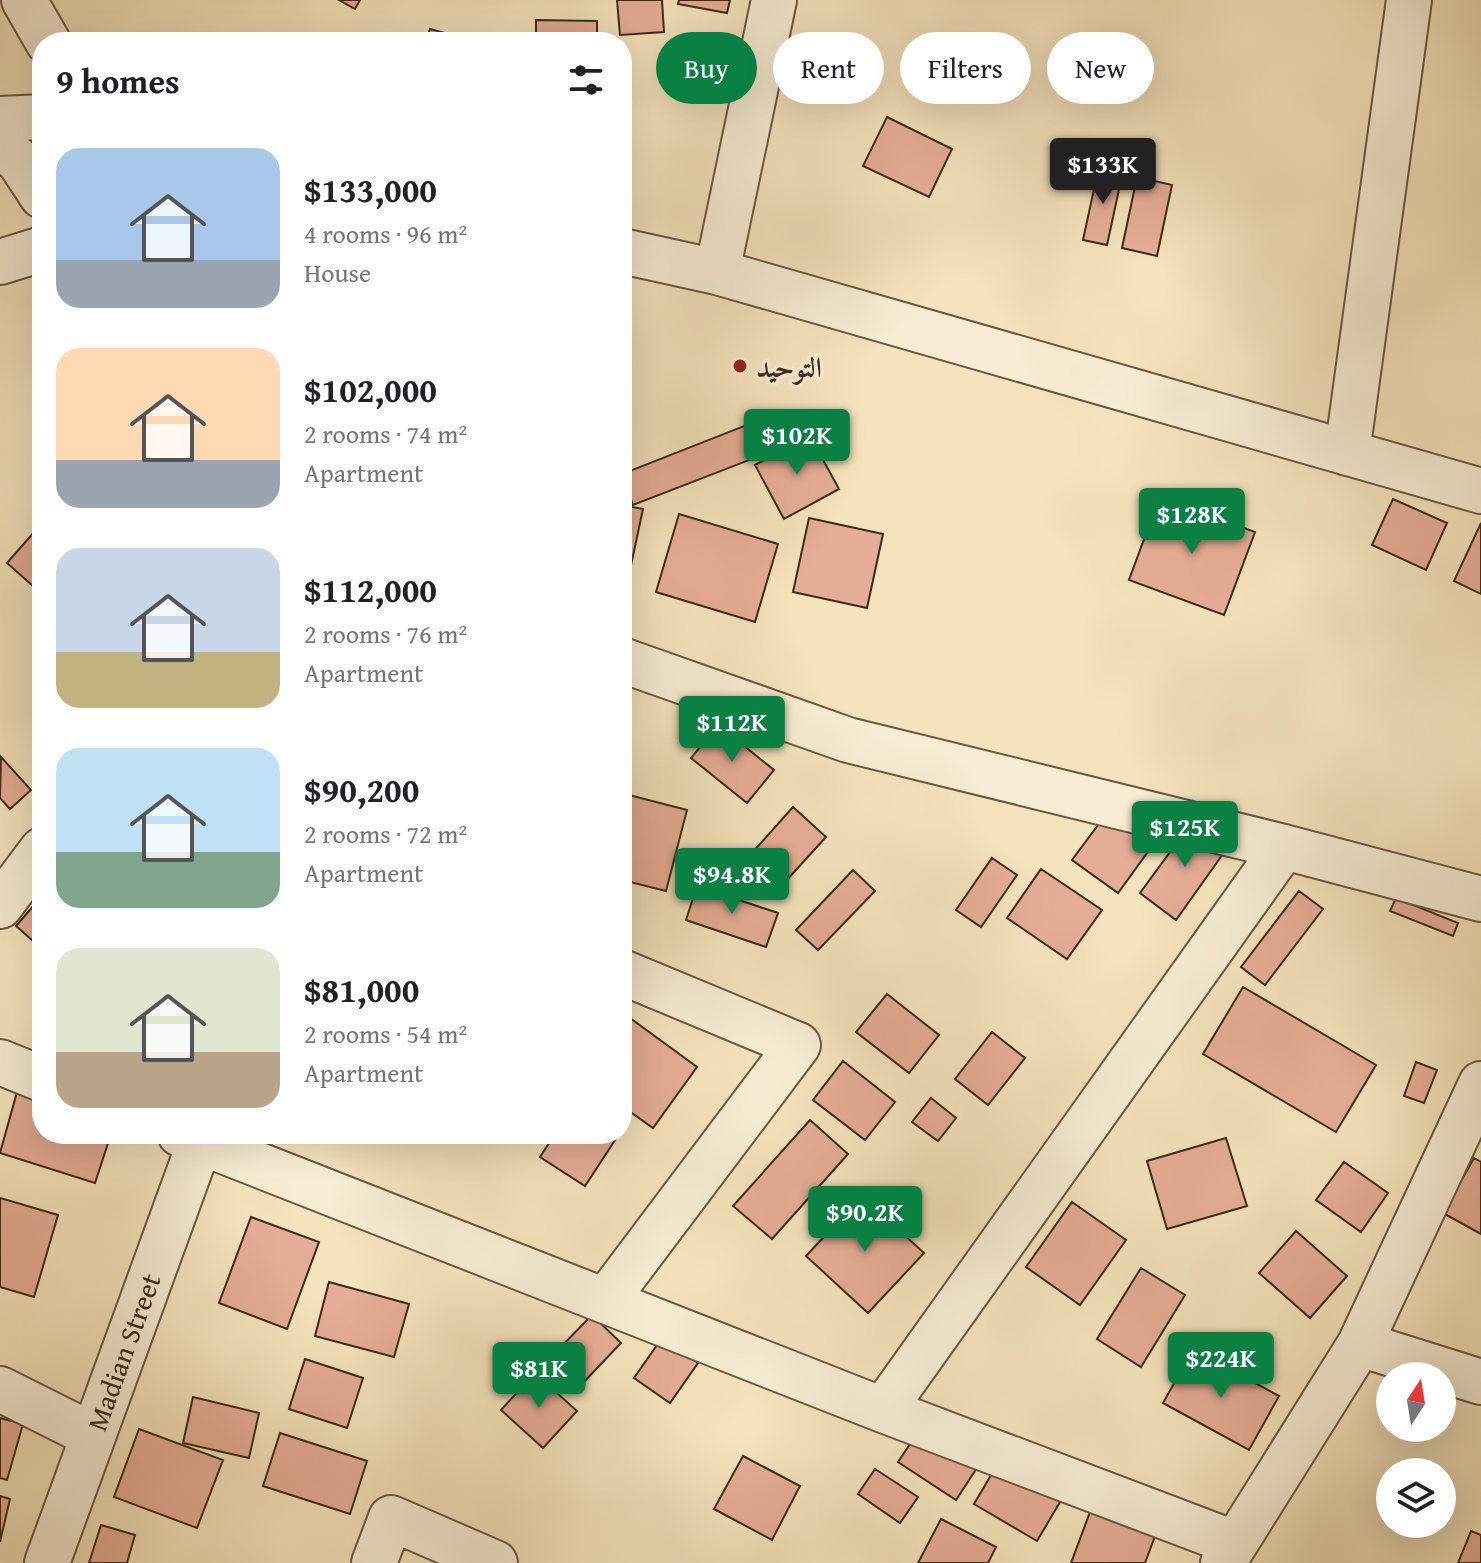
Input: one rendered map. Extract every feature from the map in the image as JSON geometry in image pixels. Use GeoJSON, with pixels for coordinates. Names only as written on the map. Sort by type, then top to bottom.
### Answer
{"type":"FeatureCollection","features":[{"type":"Feature","properties":{"kind":"street"},"geometry":{"type":"LineString","coordinates":[[24,0],[42,32]]}},
{"type":"Feature","properties":{"kind":"street"},"geometry":{"type":"LineString","coordinates":[[717,272],[774,0]]}},
{"type":"Feature","properties":{"kind":"street"},"geometry":{"type":"LineString","coordinates":[[1347,453],[1409,0]]}},
{"type":"Feature","properties":{"kind":"street"},"geometry":{"type":"LineString","coordinates":[[0,119],[32,117]]}},
{"type":"Feature","properties":{"kind":"street"},"geometry":{"type":"LineString","coordinates":[[0,145],[19,161],[32,181]]}},
{"type":"Feature","properties":{"kind":"street"},"geometry":{"type":"LineString","coordinates":[[0,262],[32,252]]}},
{"type":"Feature","properties":{"kind":"street"},"geometry":{"type":"LineString","coordinates":[[632,253],[717,272],[1481,491]]}},
{"type":"Feature","properties":{"kind":"street"},"geometry":{"type":"LineString","coordinates":[[632,664],[848,740],[1284,847],[1481,899]]}},
{"type":"Feature","properties":{"kind":"street"},"geometry":{"type":"LineString","coordinates":[[883,1410],[1284,847]]}},
{"type":"Feature","properties":{"kind":"street"},"geometry":{"type":"LineString","coordinates":[[0,906],[32,863]]}},
{"type":"Feature","properties":{"kind":"street"},"geometry":{"type":"LineString","coordinates":[[606,1300],[798,1045],[632,976]]}},
{"type":"Feature","properties":{"kind":"street"},"geometry":{"type":"LineString","coordinates":[[0,1062],[32,1075]]}},
{"type":"Feature","properties":{"kind":"street"},"geometry":{"type":"LineString","coordinates":[[205,1144],[883,1410],[1228,1553],[1360,1344],[1481,1084]]}},
{"type":"Feature","properties":{"kind":"street","name":"Madian Street"},"geometry":{"type":"LineString","coordinates":[[47,1563],[188,1144]]}},
{"type":"Feature","properties":{"kind":"street"},"geometry":{"type":"LineString","coordinates":[[1360,1344],[1481,1382]]}},
{"type":"Feature","properties":{"kind":"street"},"geometry":{"type":"LineString","coordinates":[[0,1389],[92,1435]]}},
{"type":"Feature","properties":{"kind":"street"},"geometry":{"type":"LineString","coordinates":[[374,1563],[391,1518],[495,1563]]}},
{"type":"Feature","properties":{"kind":"building"},"geometry":{"type":"Polygon","coordinates":[[[339,0],[360,0],[355,9],[339,0]]]}},
{"type":"Feature","properties":{"kind":"building"},"geometry":{"type":"Polygon","coordinates":[[[617,0],[662,0],[664,32],[620,32],[617,0]]]}},
{"type":"Feature","properties":{"kind":"building"},"geometry":{"type":"Polygon","coordinates":[[[679,0],[730,0],[727,13],[678,4],[679,0]]]}},
{"type":"Feature","properties":{"kind":"building"},"geometry":{"type":"Polygon","coordinates":[[[536,20],[597,21],[597,32],[536,32],[536,20]]]}},
{"type":"Feature","properties":{"kind":"building"},"geometry":{"type":"Polygon","coordinates":[[[887,117],[952,149],[929,197],[863,166],[887,117]]]}},
{"type":"Feature","properties":{"kind":"building"},"geometry":{"type":"Polygon","coordinates":[[[1099,166],[1123,171],[1107,245],[1083,240],[1099,166]]]}},
{"type":"Feature","properties":{"kind":"building"},"geometry":{"type":"Polygon","coordinates":[[[1137,177],[1172,185],[1157,256],[1122,248],[1137,177]]]}},
{"type":"Feature","properties":{"kind":"building"},"geometry":{"type":"Polygon","coordinates":[[[780,412],[793,443],[633,505],[632,470],[780,412]]]}},
{"type":"Feature","properties":{"kind":"building"},"geometry":{"type":"Polygon","coordinates":[[[810,436],[839,489],[784,519],[755,465],[810,436]]]}},
{"type":"Feature","properties":{"kind":"building"},"geometry":{"type":"Polygon","coordinates":[[[1160,496],[1255,532],[1224,615],[1129,580],[1160,496]]]}},
{"type":"Feature","properties":{"kind":"building"},"geometry":{"type":"Polygon","coordinates":[[[1393,499],[1447,523],[1426,570],[1372,545],[1393,499]]]}},
{"type":"Feature","properties":{"kind":"building"},"geometry":{"type":"Polygon","coordinates":[[[632,507],[643,509],[632,561],[632,507]]]}},
{"type":"Feature","properties":{"kind":"building"},"geometry":{"type":"Polygon","coordinates":[[[679,514],[778,544],[755,622],[656,592],[679,514]]]}},
{"type":"Feature","properties":{"kind":"building"},"geometry":{"type":"Polygon","coordinates":[[[809,518],[883,534],[867,608],[793,592],[809,518]]]}},
{"type":"Feature","properties":{"kind":"building"},"geometry":{"type":"Polygon","coordinates":[[[1481,523],[1481,594],[1454,581],[1481,523]]]}},
{"type":"Feature","properties":{"kind":"building"},"geometry":{"type":"Polygon","coordinates":[[[32,534],[32,585],[7,563],[32,534]]]}},
{"type":"Feature","properties":{"kind":"building"},"geometry":{"type":"Polygon","coordinates":[[[718,725],[774,770],[747,803],[691,758],[718,725]]]}},
{"type":"Feature","properties":{"kind":"building"},"geometry":{"type":"Polygon","coordinates":[[[1,757],[31,790],[10,809],[0,798],[1,757]]]}},
{"type":"Feature","properties":{"kind":"building"},"geometry":{"type":"Polygon","coordinates":[[[632,796],[687,810],[666,891],[632,882],[632,796]]]}},
{"type":"Feature","properties":{"kind":"building"},"geometry":{"type":"Polygon","coordinates":[[[793,807],[826,837],[775,893],[742,864],[793,807]]]}},
{"type":"Feature","properties":{"kind":"building"},"geometry":{"type":"Polygon","coordinates":[[[1110,809],[1155,842],[1118,893],[1072,860],[1110,809]]]}},
{"type":"Feature","properties":{"kind":"building"},"geometry":{"type":"Polygon","coordinates":[[[1195,818],[1230,844],[1176,920],[1140,893],[1195,818]]]}},
{"type":"Feature","properties":{"kind":"building"},"geometry":{"type":"Polygon","coordinates":[[[992,858],[1017,875],[981,927],[956,910],[992,858]]]}},
{"type":"Feature","properties":{"kind":"building"},"geometry":{"type":"Polygon","coordinates":[[[1041,869],[1102,910],[1067,959],[1007,918],[1041,869]]]}},
{"type":"Feature","properties":{"kind":"building"},"geometry":{"type":"Polygon","coordinates":[[[853,870],[875,891],[818,950],[796,930],[853,870]]]}},
{"type":"Feature","properties":{"kind":"building"},"geometry":{"type":"Polygon","coordinates":[[[697,886],[778,913],[766,947],[686,920],[697,886]]]}},
{"type":"Feature","properties":{"kind":"building"},"geometry":{"type":"Polygon","coordinates":[[[1299,891],[1323,909],[1265,985],[1241,967],[1299,891]]]}},
{"type":"Feature","properties":{"kind":"building"},"geometry":{"type":"Polygon","coordinates":[[[1396,898],[1458,923],[1453,936],[1390,911],[1396,898]]]}},
{"type":"Feature","properties":{"kind":"building"},"geometry":{"type":"Polygon","coordinates":[[[32,908],[32,940],[16,926],[32,908]]]}},
{"type":"Feature","properties":{"kind":"building"},"geometry":{"type":"Polygon","coordinates":[[[1243,987],[1376,1065],[1336,1132],[1203,1054],[1243,987]]]}},
{"type":"Feature","properties":{"kind":"building"},"geometry":{"type":"Polygon","coordinates":[[[887,994],[939,1035],[909,1073],[856,1032],[887,994]]]}},
{"type":"Feature","properties":{"kind":"building"},"geometry":{"type":"Polygon","coordinates":[[[632,1019],[697,1067],[653,1128],[632,1113],[632,1019]]]}},
{"type":"Feature","properties":{"kind":"building"},"geometry":{"type":"Polygon","coordinates":[[[992,1032],[1025,1058],[988,1105],[955,1079],[992,1032]]]}},
{"type":"Feature","properties":{"kind":"building"},"geometry":{"type":"Polygon","coordinates":[[[843,1061],[895,1102],[865,1140],[813,1100],[843,1061]]]}},
{"type":"Feature","properties":{"kind":"building"},"geometry":{"type":"Polygon","coordinates":[[[1416,1062],[1437,1070],[1424,1103],[1404,1096],[1416,1062]]]}},
{"type":"Feature","properties":{"kind":"building"},"geometry":{"type":"Polygon","coordinates":[[[19,1085],[32,1089],[32,1144],[108,1144],[95,1183],[0,1153],[19,1085]]]}},
{"type":"Feature","properties":{"kind":"building"},"geometry":{"type":"Polygon","coordinates":[[[931,1098],[956,1118],[938,1141],[912,1122],[931,1098]]]}},
{"type":"Feature","properties":{"kind":"building"},"geometry":{"type":"Polygon","coordinates":[[[810,1120],[848,1154],[772,1239],[733,1206],[810,1120]]]}},
{"type":"Feature","properties":{"kind":"building"},"geometry":{"type":"Polygon","coordinates":[[[1226,1138],[1247,1206],[1167,1229],[1147,1161],[1226,1138]]]}},
{"type":"Feature","properties":{"kind":"building"},"geometry":{"type":"Polygon","coordinates":[[[548,1144],[612,1144],[585,1186],[540,1157],[548,1144]]]}},
{"type":"Feature","properties":{"kind":"building"},"geometry":{"type":"Polygon","coordinates":[[[1474,1158],[1481,1162],[1481,1234],[1443,1213],[1474,1158]]]}},
{"type":"Feature","properties":{"kind":"building"},"geometry":{"type":"Polygon","coordinates":[[[1344,1162],[1388,1193],[1361,1232],[1316,1200],[1344,1162]]]}},
{"type":"Feature","properties":{"kind":"building"},"geometry":{"type":"Polygon","coordinates":[[[862,1196],[924,1253],[868,1313],[806,1256],[862,1196]]]}},
{"type":"Feature","properties":{"kind":"building"},"geometry":{"type":"Polygon","coordinates":[[[0,1198],[58,1215],[34,1297],[0,1287],[0,1198]]]}},
{"type":"Feature","properties":{"kind":"building"},"geometry":{"type":"Polygon","coordinates":[[[1072,1202],[1126,1240],[1080,1305],[1026,1267],[1072,1202]]]}},
{"type":"Feature","properties":{"kind":"building"},"geometry":{"type":"Polygon","coordinates":[[[251,1217],[319,1242],[287,1329],[219,1303],[251,1217]]]}},
{"type":"Feature","properties":{"kind":"building"},"geometry":{"type":"Polygon","coordinates":[[[1296,1231],[1347,1276],[1310,1318],[1259,1273],[1296,1231]]]}},
{"type":"Feature","properties":{"kind":"building"},"geometry":{"type":"Polygon","coordinates":[[[1141,1268],[1185,1295],[1141,1367],[1097,1339],[1141,1268]]]}},
{"type":"Feature","properties":{"kind":"building"},"geometry":{"type":"Polygon","coordinates":[[[329,1282],[409,1304],[394,1357],[315,1336],[329,1282]]]}},
{"type":"Feature","properties":{"kind":"building"},"geometry":{"type":"Polygon","coordinates":[[[592,1315],[621,1343],[581,1385],[552,1356],[592,1315]]]}},
{"type":"Feature","properties":{"kind":"building"},"geometry":{"type":"Polygon","coordinates":[[[662,1338],[698,1363],[670,1403],[634,1378],[662,1338]]]}},
{"type":"Feature","properties":{"kind":"building"},"geometry":{"type":"Polygon","coordinates":[[[1193,1349],[1279,1396],[1249,1450],[1163,1403],[1193,1349]]]}},
{"type":"Feature","properties":{"kind":"building"},"geometry":{"type":"Polygon","coordinates":[[[305,1359],[363,1378],[347,1428],[289,1409],[305,1359]]]}},
{"type":"Feature","properties":{"kind":"building"},"geometry":{"type":"Polygon","coordinates":[[[535,1373],[577,1411],[543,1448],[501,1410],[535,1373]]]}},
{"type":"Feature","properties":{"kind":"building"},"geometry":{"type":"Polygon","coordinates":[[[193,1397],[259,1413],[249,1458],[183,1443],[193,1397]]]}},
{"type":"Feature","properties":{"kind":"building"},"geometry":{"type":"Polygon","coordinates":[[[929,1416],[986,1454],[956,1500],[898,1462],[929,1416]]]}},
{"type":"Feature","properties":{"kind":"building"},"geometry":{"type":"Polygon","coordinates":[[[0,1418],[23,1424],[7,1480],[0,1478],[0,1418]]]}},
{"type":"Feature","properties":{"kind":"building"},"geometry":{"type":"Polygon","coordinates":[[[139,1429],[223,1460],[197,1528],[114,1497],[139,1429]]]}},
{"type":"Feature","properties":{"kind":"building"},"geometry":{"type":"Polygon","coordinates":[[[280,1433],[367,1461],[350,1514],[263,1486],[280,1433]]]}},
{"type":"Feature","properties":{"kind":"building"},"geometry":{"type":"Polygon","coordinates":[[[1010,1443],[1073,1480],[1037,1541],[974,1504],[1010,1443]]]}},
{"type":"Feature","properties":{"kind":"building"},"geometry":{"type":"Polygon","coordinates":[[[743,1456],[800,1486],[772,1540],[714,1509],[743,1456]]]}},
{"type":"Feature","properties":{"kind":"building"},"geometry":{"type":"Polygon","coordinates":[[[875,1469],[918,1497],[900,1523],[858,1494],[875,1469]]]}},
{"type":"Feature","properties":{"kind":"building"},"geometry":{"type":"Polygon","coordinates":[[[0,1496],[10,1499],[0,1542],[0,1496]]]}},
{"type":"Feature","properties":{"kind":"building"},"geometry":{"type":"Polygon","coordinates":[[[1093,1504],[1158,1528],[1145,1563],[1071,1563],[1093,1504]]]}},
{"type":"Feature","properties":{"kind":"building"},"geometry":{"type":"Polygon","coordinates":[[[941,1519],[996,1547],[988,1563],[918,1563],[941,1519]]]}},
{"type":"Feature","properties":{"kind":"building"},"geometry":{"type":"Polygon","coordinates":[[[101,1525],[135,1535],[127,1563],[89,1563],[101,1525]]]}},
{"type":"Feature","properties":{"kind":"building"},"geometry":{"type":"Polygon","coordinates":[[[1471,1531],[1481,1535],[1481,1563],[1458,1563],[1471,1531]]]}},
{"type":"Feature","properties":{"kind":"place","name":"التوحيد"},"geometry":{"type":"Point","coordinates":[740,366]}}]}
